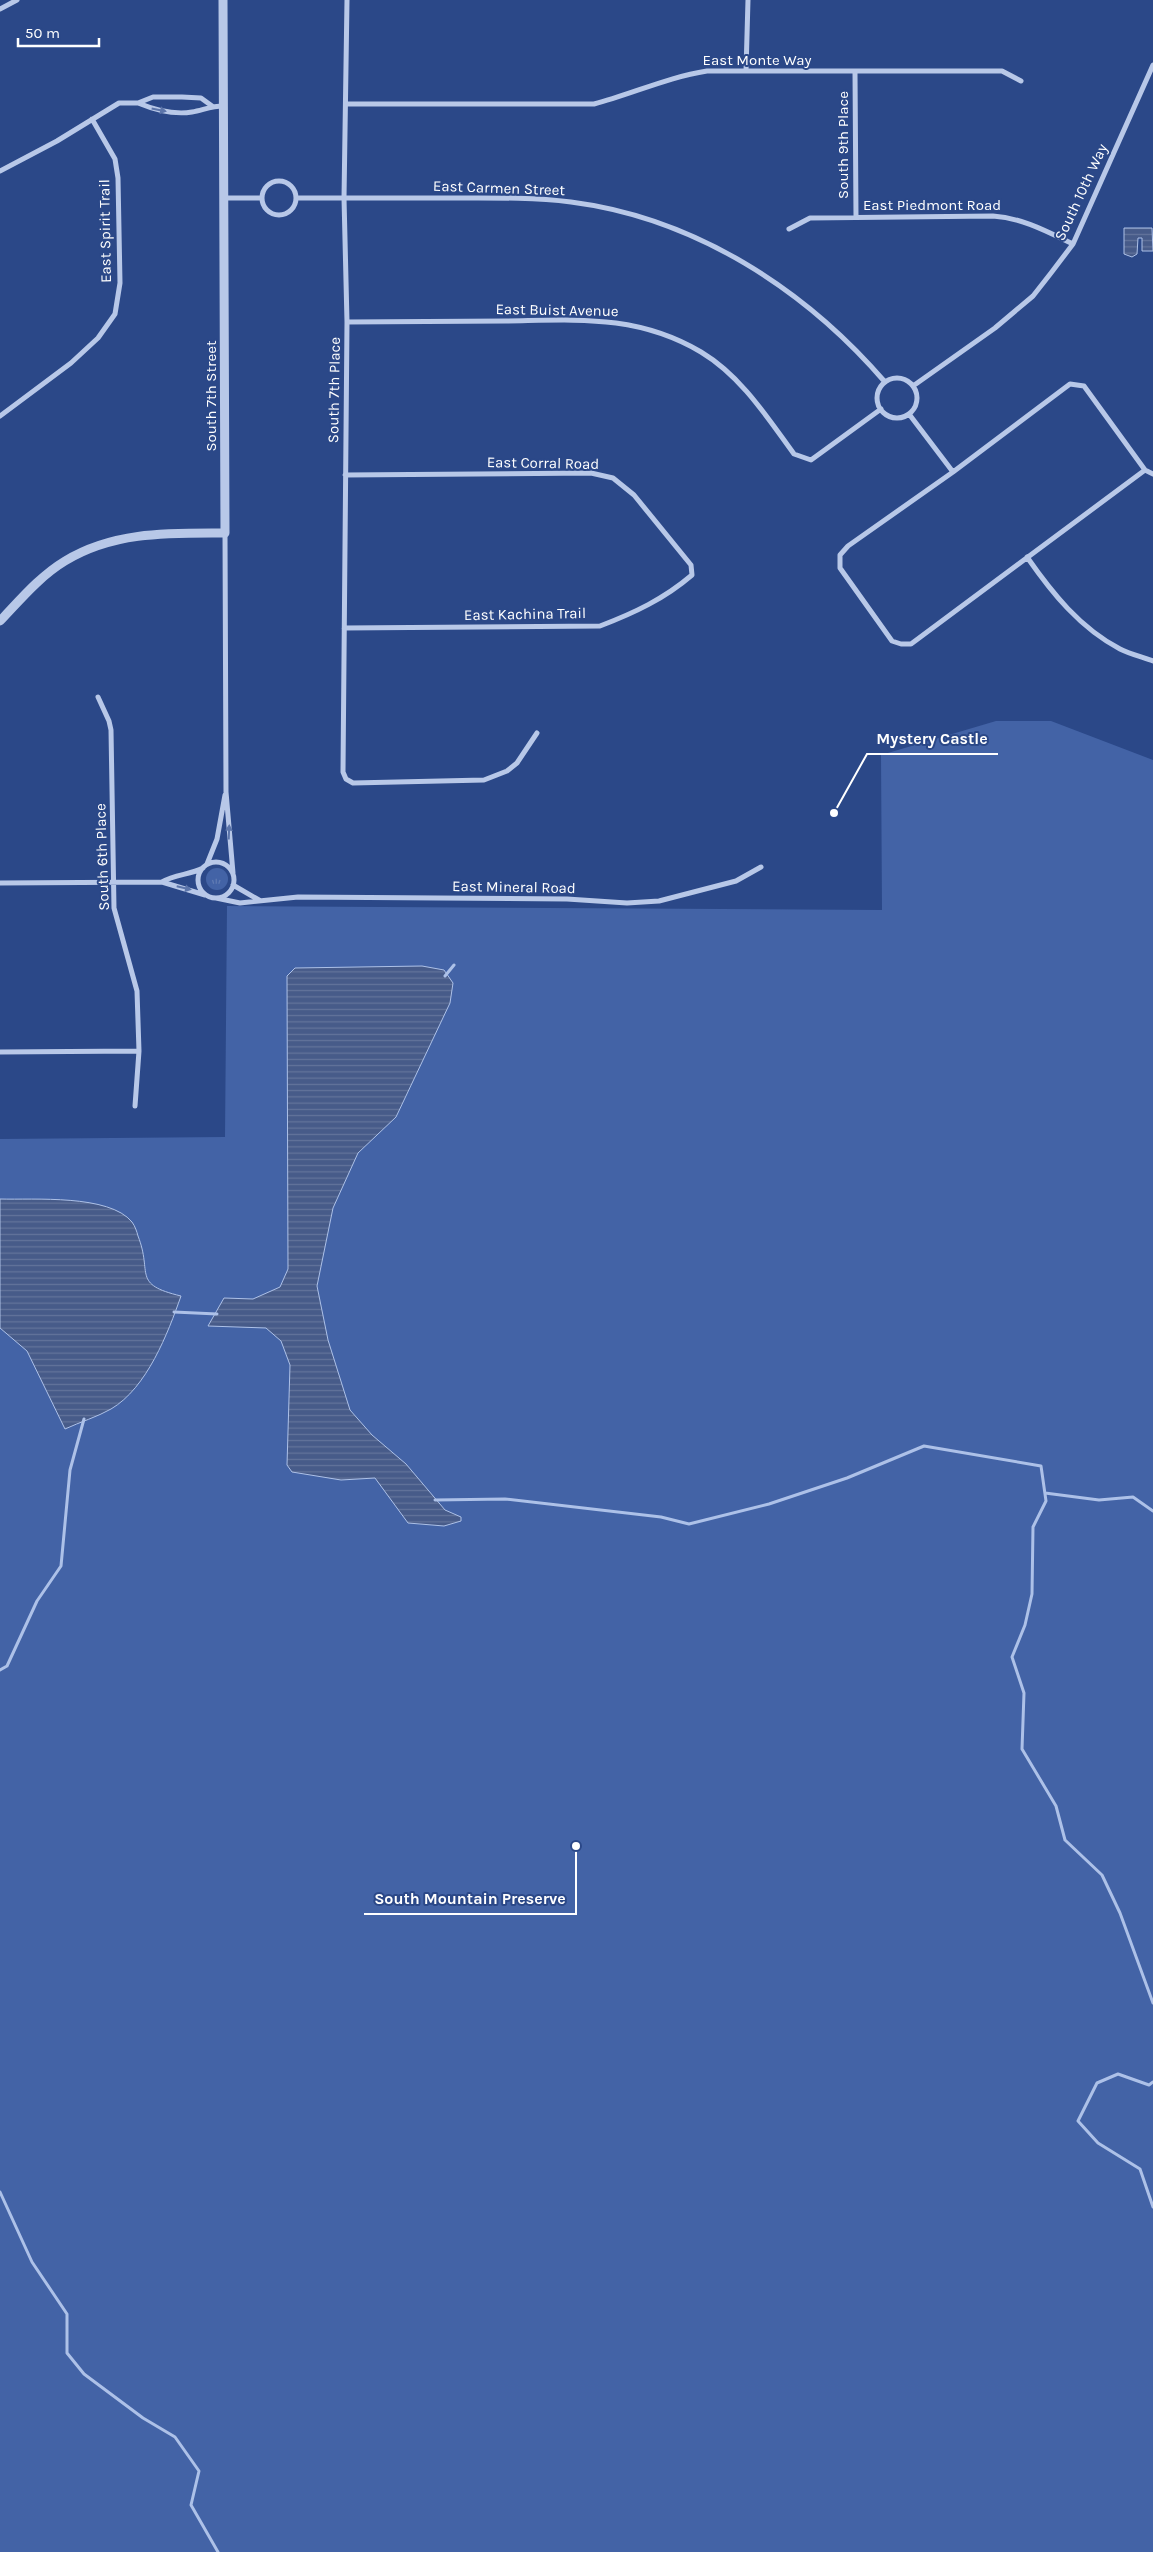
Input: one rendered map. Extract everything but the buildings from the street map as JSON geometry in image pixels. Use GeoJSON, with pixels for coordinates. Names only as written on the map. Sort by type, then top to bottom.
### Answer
{"type":"FeatureCollection","features":[{"type":"Feature","properties":{"kind":"street"},"geometry":{"type":"LineString","coordinates":[[0,9],[17,0]]}},
{"type":"Feature","properties":{"kind":"street","name":"South 7th Street"},"geometry":{"type":"LineString","coordinates":[[223,0],[226,792],[234,886]]}},
{"type":"Feature","properties":{"kind":"street","name":"South 7th Place"},"geometry":{"type":"LineString","coordinates":[[347,0],[344,198],[347,322],[342,772],[346,779],[353,783],[484,780],[507,770],[517,763],[537,733]]}},
{"type":"Feature","properties":{"kind":"street"},"geometry":{"type":"LineString","coordinates":[[746,71],[748,0]]}},
{"type":"Feature","properties":{"kind":"street","name":"South 10th Way"},"geometry":{"type":"LineString","coordinates":[[913,386],[996,328],[1033,296],[1072,244],[1153,65]]}},
{"type":"Feature","properties":{"kind":"street","name":"East Monte Way"},"geometry":{"type":"LineString","coordinates":[[346,104],[594,104],[628,95],[686,74],[707,71],[1002,71],[1020,81]]}},
{"type":"Feature","properties":{"kind":"street","name":"South 9th Place"},"geometry":{"type":"LineString","coordinates":[[855,72],[856,217]]}},
{"type":"Feature","properties":{"kind":"street"},"geometry":{"type":"LineString","coordinates":[[0,171],[57,141],[119,104],[138,102],[154,96],[201,98],[212,106]]}},
{"type":"Feature","properties":{"kind":"street"},"geometry":{"type":"LineString","coordinates":[[138,102],[164,111],[192,112],[212,106],[223,106]]}},
{"type":"Feature","properties":{"kind":"street","name":"East Spirit Trail"},"geometry":{"type":"LineString","coordinates":[[0,416],[71,363],[98,338],[114,314],[120,283],[118,178],[115,159],[92,119]]}},
{"type":"Feature","properties":{"kind":"street"},"geometry":{"type":"LineString","coordinates":[[279,181],[290,186],[296,198],[294,207],[289,212],[277,216],[265,209],[262,198],[267,186],[279,181]]}},
{"type":"Feature","properties":{"kind":"street"},"geometry":{"type":"LineString","coordinates":[[223,198],[262,198]]}},
{"type":"Feature","properties":{"kind":"street","name":"East Carmen Street"},"geometry":{"type":"LineString","coordinates":[[296,198],[518,198],[572,203],[664,224],[730,254],[783,287],[857,349],[886,382]]}},
{"type":"Feature","properties":{"kind":"street","name":"East Piedmont Road"},"geometry":{"type":"LineString","coordinates":[[789,229],[810,218],[1012,218],[1036,226],[1072,244]]}},
{"type":"Feature","properties":{"kind":"street","name":"East Buist Avenue"},"geometry":{"type":"LineString","coordinates":[[347,322],[606,320],[662,333],[701,352],[735,379],[753,397],[794,454],[810,460],[881,409]]}},
{"type":"Feature","properties":{"kind":"street"},"geometry":{"type":"LineString","coordinates":[[891,379],[903,379],[913,386],[917,397],[916,404],[909,414],[897,418],[885,414],[878,404],[878,392],[886,382],[891,379]]}},
{"type":"Feature","properties":{"kind":"street"},"geometry":{"type":"LineString","coordinates":[[1145,470],[911,644],[901,644],[892,641],[840,568],[840,555],[848,546],[953,472],[1070,384],[1084,386],[1145,470],[1153,474]]}},
{"type":"Feature","properties":{"kind":"street"},"geometry":{"type":"LineString","coordinates":[[909,414],[953,472]]}},
{"type":"Feature","properties":{"kind":"street","name":"East Corral Road"},"geometry":{"type":"LineString","coordinates":[[345,475],[592,473],[613,478],[634,495],[691,565],[692,575]]}},
{"type":"Feature","properties":{"kind":"street"},"geometry":{"type":"LineString","coordinates":[[0,621],[45,575],[64,561],[86,550],[110,541],[143,535],[225,533]]}},
{"type":"Feature","properties":{"kind":"street"},"geometry":{"type":"LineString","coordinates":[[1027,557],[1052,593],[1073,615],[1120,649],[1153,661]]}},
{"type":"Feature","properties":{"kind":"street","name":"East Kachina Trail"},"geometry":{"type":"LineString","coordinates":[[344,628],[600,626],[639,611],[678,587],[692,575]]}},
{"type":"Feature","properties":{"kind":"street","name":"South 6th Place"},"geometry":{"type":"LineString","coordinates":[[98,697],[111,730],[112,882],[114,908],[137,991],[139,1051],[135,1106]]}},
{"type":"Feature","properties":{"kind":"street","name":"South 7th Street"},"geometry":{"type":"LineString","coordinates":[[205,895],[198,882],[217,839],[226,792]]}},
{"type":"Feature","properties":{"kind":"street"},"geometry":{"type":"LineString","coordinates":[[162,882],[169,877],[195,872],[205,866],[221,863],[232,873]]}},
{"type":"Feature","properties":{"kind":"street","name":"East Mineral Road"},"geometry":{"type":"LineString","coordinates":[[216,898],[240,903],[298,896],[567,899],[627,903],[659,901],[736,882],[761,867]]}},
{"type":"Feature","properties":{"kind":"street"},"geometry":{"type":"LineString","coordinates":[[0,883],[162,882],[216,898],[227,895],[234,886],[259,900]]}},
{"type":"Feature","properties":{"kind":"street"},"geometry":{"type":"LineString","coordinates":[[0,1052],[139,1051]]}},
{"type":"Feature","properties":{"kind":"green space"},"geometry":{"type":"Polygon","coordinates":[[[996,721],[1051,721],[1153,760],[1153,2552],[0,2552],[0,1139],[225,1137],[227,906],[882,910],[881,755],[996,721]]]}},
{"type":"Feature","properties":{"kind":"green space"},"geometry":{"type":"Polygon","coordinates":[[[217,868],[225,871],[228,879],[225,887],[217,890],[209,887],[206,879],[209,871],[217,868]]]}},
{"type":"Feature","properties":{"kind":"shaded area"},"geometry":{"type":"Polygon","coordinates":[[[1124,228],[1152,228],[1153,251],[1142,251],[1142,238],[1138,238],[1137,254],[1132,257],[1124,254],[1124,228]]]}},
{"type":"Feature","properties":{"kind":"shaded area"},"geometry":{"type":"Polygon","coordinates":[[[422,966],[444,970],[453,983],[450,1003],[396,1117],[358,1153],[333,1208],[317,1286],[328,1340],[350,1410],[372,1435],[406,1464],[445,1510],[461,1517],[461,1521],[444,1526],[408,1523],[375,1478],[341,1480],[292,1472],[287,1465],[290,1365],[281,1341],[266,1328],[208,1326],[224,1298],[253,1299],[280,1287],[288,1269],[287,976],[295,968],[422,966]]]}},
{"type":"Feature","properties":{"kind":"shaded area"},"geometry":{"type":"Polygon","coordinates":[[[0,1199],[70,1200],[106,1207],[121,1213],[132,1222],[136,1229],[149,1282],[165,1292],[181,1296],[155,1359],[135,1388],[124,1400],[111,1409],[65,1429],[27,1351],[0,1328],[0,1199]]]}},
{"type":"Feature","properties":{"kind":"waterway"},"geometry":{"type":"LineString","coordinates":[[445,976],[454,965]]}},
{"type":"Feature","properties":{"kind":"waterway"},"geometry":{"type":"LineString","coordinates":[[174,1312],[217,1314]]}},
{"type":"Feature","properties":{"kind":"waterway"},"geometry":{"type":"LineString","coordinates":[[0,1670],[7,1666],[37,1601],[61,1566],[70,1470],[84,1419]]}},
{"type":"Feature","properties":{"kind":"waterway"},"geometry":{"type":"LineString","coordinates":[[435,1500],[505,1499],[661,1517],[689,1524],[769,1504],[847,1478],[924,1446],[1041,1466],[1046,1501],[1033,1527],[1032,1594],[1025,1625],[1012,1657],[1024,1693],[1022,1749],[1056,1806],[1065,1840],[1102,1875],[1120,1913],[1153,2003]]}},
{"type":"Feature","properties":{"kind":"waterway"},"geometry":{"type":"LineString","coordinates":[[1045,1493],[1099,1500],[1133,1497],[1153,1511]]}},
{"type":"Feature","properties":{"kind":"waterway"},"geometry":{"type":"LineString","coordinates":[[1153,2082],[1149,2085],[1118,2074],[1097,2083],[1078,2121],[1098,2143],[1140,2169],[1153,2207]]}},
{"type":"Feature","properties":{"kind":"waterway"},"geometry":{"type":"LineString","coordinates":[[0,2192],[32,2262],[67,2314],[67,2353],[84,2374],[143,2418],[175,2437],[199,2471],[191,2505],[218,2552]]}},
{"type":"Feature","properties":{"kind":"place","name":"Mystery Castle"},"geometry":{"type":"Point","coordinates":[834,813]}},
{"type":"Feature","properties":{"kind":"place","name":"South Mountain Preserve"},"geometry":{"type":"Point","coordinates":[576,1846]}}]}
